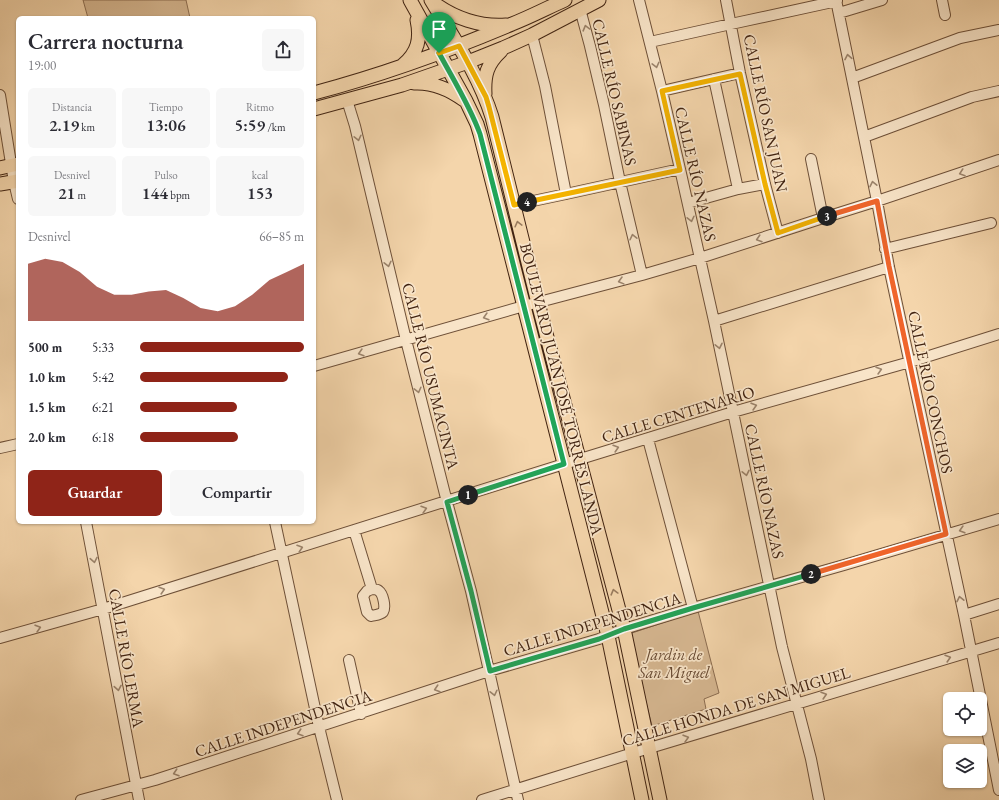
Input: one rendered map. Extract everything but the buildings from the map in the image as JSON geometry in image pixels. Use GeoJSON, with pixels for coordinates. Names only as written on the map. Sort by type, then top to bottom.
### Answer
{"type":"FeatureCollection","features":[{"type":"Feature","properties":{"kind":"main road"},"geometry":{"type":"LineString","coordinates":[[316,92],[398,68],[459,46],[513,24],[565,0]]}},
{"type":"Feature","properties":{"kind":"main road"},"geometry":{"type":"LineString","coordinates":[[316,108],[402,85],[468,62],[532,35],[599,0]]}},
{"type":"Feature","properties":{"kind":"main road"},"geometry":{"type":"LineString","coordinates":[[431,1],[449,13],[468,20],[490,25],[513,24]]}},
{"type":"Feature","properties":{"kind":"main road","name":"BOULEVARD JUAN JOSÉ TORRES LANDA"},"geometry":{"type":"LineString","coordinates":[[431,1],[468,62],[486,97],[492,117],[538,303],[624,629],[660,800]]}},
{"type":"Feature","properties":{"kind":"main road"},"geometry":{"type":"LineString","coordinates":[[398,68],[412,57],[419,40],[418,26],[411,2]]}},
{"type":"Feature","properties":{"kind":"main road","name":"BOULEVARD JUAN JOSÉ TORRES LANDA"},"geometry":{"type":"LineString","coordinates":[[411,2],[466,101],[480,134],[608,636],[642,800]]}},
{"type":"Feature","properties":{"kind":"main road"},"geometry":{"type":"LineString","coordinates":[[486,97],[485,80],[487,70],[492,60],[503,48]]}},
{"type":"Feature","properties":{"kind":"main road"},"geometry":{"type":"LineString","coordinates":[[402,85],[419,83],[436,85],[466,101]]}},
{"type":"Feature","properties":{"kind":"main road"},"geometry":{"type":"LineString","coordinates":[[0,184],[16,181]]}},
{"type":"Feature","properties":{"kind":"street","name":"CALLE RÍO NAZAS"},"geometry":{"type":"LineString","coordinates":[[639,0],[688,203],[782,647],[811,759],[819,800]]}},
{"type":"Feature","properties":{"kind":"street","name":"CALLE RÍO SAN JUAN"},"geometry":{"type":"LineString","coordinates":[[726,0],[740,74],[765,184],[778,233]]}},
{"type":"Feature","properties":{"kind":"street"},"geometry":{"type":"LineString","coordinates":[[839,14],[882,0]]}},
{"type":"Feature","properties":{"kind":"street"},"geometry":{"type":"LineString","coordinates":[[942,0],[945,15]]}},
{"type":"Feature","properties":{"kind":"street"},"geometry":{"type":"LineString","coordinates":[[650,42],[731,24],[798,5],[837,1]]}},
{"type":"Feature","properties":{"kind":"street","name":"CALLE RÍO CONCHOS"},"geometry":{"type":"LineString","coordinates":[[837,1],[877,201],[885,249],[964,615],[999,790]]}},
{"type":"Feature","properties":{"kind":"street","name":"CALLE RÍO SABINAS"},"geometry":{"type":"LineString","coordinates":[[580,10],[604,105],[642,275]]}},
{"type":"Feature","properties":{"kind":"street"},"geometry":{"type":"LineString","coordinates":[[852,78],[960,38],[999,30]]}},
{"type":"Feature","properties":{"kind":"street"},"geometry":{"type":"LineString","coordinates":[[532,35],[545,86],[566,194]]}},
{"type":"Feature","properties":{"kind":"street"},"geometry":{"type":"LineString","coordinates":[[662,91],[740,74]]}},
{"type":"Feature","properties":{"kind":"street"},"geometry":{"type":"LineString","coordinates":[[714,79],[738,189]]}},
{"type":"Feature","properties":{"kind":"street"},"geometry":{"type":"LineString","coordinates":[[864,137],[965,99],[999,91]]}},
{"type":"Feature","properties":{"kind":"street"},"geometry":{"type":"LineString","coordinates":[[0,95],[10,166],[16,181]]}},
{"type":"Feature","properties":{"kind":"street","name":"CALLE RÍO USUMACINTA"},"geometry":{"type":"LineString","coordinates":[[347,100],[355,126],[406,340],[471,591],[518,800]]}},
{"type":"Feature","properties":{"kind":"street"},"geometry":{"type":"LineString","coordinates":[[811,159],[823,218]]}},
{"type":"Feature","properties":{"kind":"street"},"geometry":{"type":"LineString","coordinates":[[316,365],[700,258],[999,160]]}},
{"type":"Feature","properties":{"kind":"street"},"geometry":{"type":"LineString","coordinates":[[514,205],[680,170]]}},
{"type":"Feature","properties":{"kind":"street"},"geometry":{"type":"LineString","coordinates":[[688,203],[738,189],[765,184]]}},
{"type":"Feature","properties":{"kind":"street"},"geometry":{"type":"LineString","coordinates":[[885,249],[991,223]]}},
{"type":"Feature","properties":{"kind":"street"},"geometry":{"type":"LineString","coordinates":[[714,321],[889,266]]}},
{"type":"Feature","properties":{"kind":"street","name":"CALLE CENTENARIO"},"geometry":{"type":"LineString","coordinates":[[0,638],[103,609],[733,412],[910,362],[999,334]]}},
{"type":"Feature","properties":{"kind":"street"},"geometry":{"type":"LineString","coordinates":[[648,439],[693,608]]}},
{"type":"Feature","properties":{"kind":"street"},"geometry":{"type":"LineString","coordinates":[[0,448],[16,444]]}},
{"type":"Feature","properties":{"kind":"street","name":"CALLE INDEPENDENCIA"},"geometry":{"type":"LineString","coordinates":[[81,800],[135,786],[490,671],[608,636],[624,629],[999,519]]}},
{"type":"Feature","properties":{"kind":"street","name":"CALLE RÍO LERMA"},"geometry":{"type":"LineString","coordinates":[[86,524],[135,786],[139,800]]}},
{"type":"Feature","properties":{"kind":"street"},"geometry":{"type":"LineString","coordinates":[[275,524],[319,727],[337,800]]}},
{"type":"Feature","properties":{"kind":"street"},"geometry":{"type":"LineString","coordinates":[[354,530],[372,589]]}},
{"type":"Feature","properties":{"kind":"street"},"geometry":{"type":"LineString","coordinates":[[964,615],[999,604]]}},
{"type":"Feature","properties":{"kind":"street","name":"CALLE HONDA DE SAN MIGUEL"},"geometry":{"type":"LineString","coordinates":[[482,800],[999,643]]}},
{"type":"Feature","properties":{"kind":"street"},"geometry":{"type":"LineString","coordinates":[[349,660],[361,714]]}},
{"type":"Feature","properties":{"kind":"green space"},"geometry":{"type":"Polygon","coordinates":[[[83,0],[186,0],[190,16],[87,16],[83,0]]]}},
{"type":"Feature","properties":{"kind":"green space","name":"Jardin de San Miguel"},"geometry":{"type":"Polygon","coordinates":[[[698,611],[719,693],[704,699],[706,709],[652,726],[629,634],[698,611]]]}},
{"type":"Feature","properties":{"kind":"route"},"geometry":{"type":"LineString","coordinates":[[459,46],[486,97],[514,205],[680,170],[662,91],[740,74],[765,184],[778,233],[877,201],[885,249],[946,534],[693,608],[624,629],[599,639],[490,671],[471,591],[447,502],[564,464],[477,124],[439,53],[459,46]]}}]}
